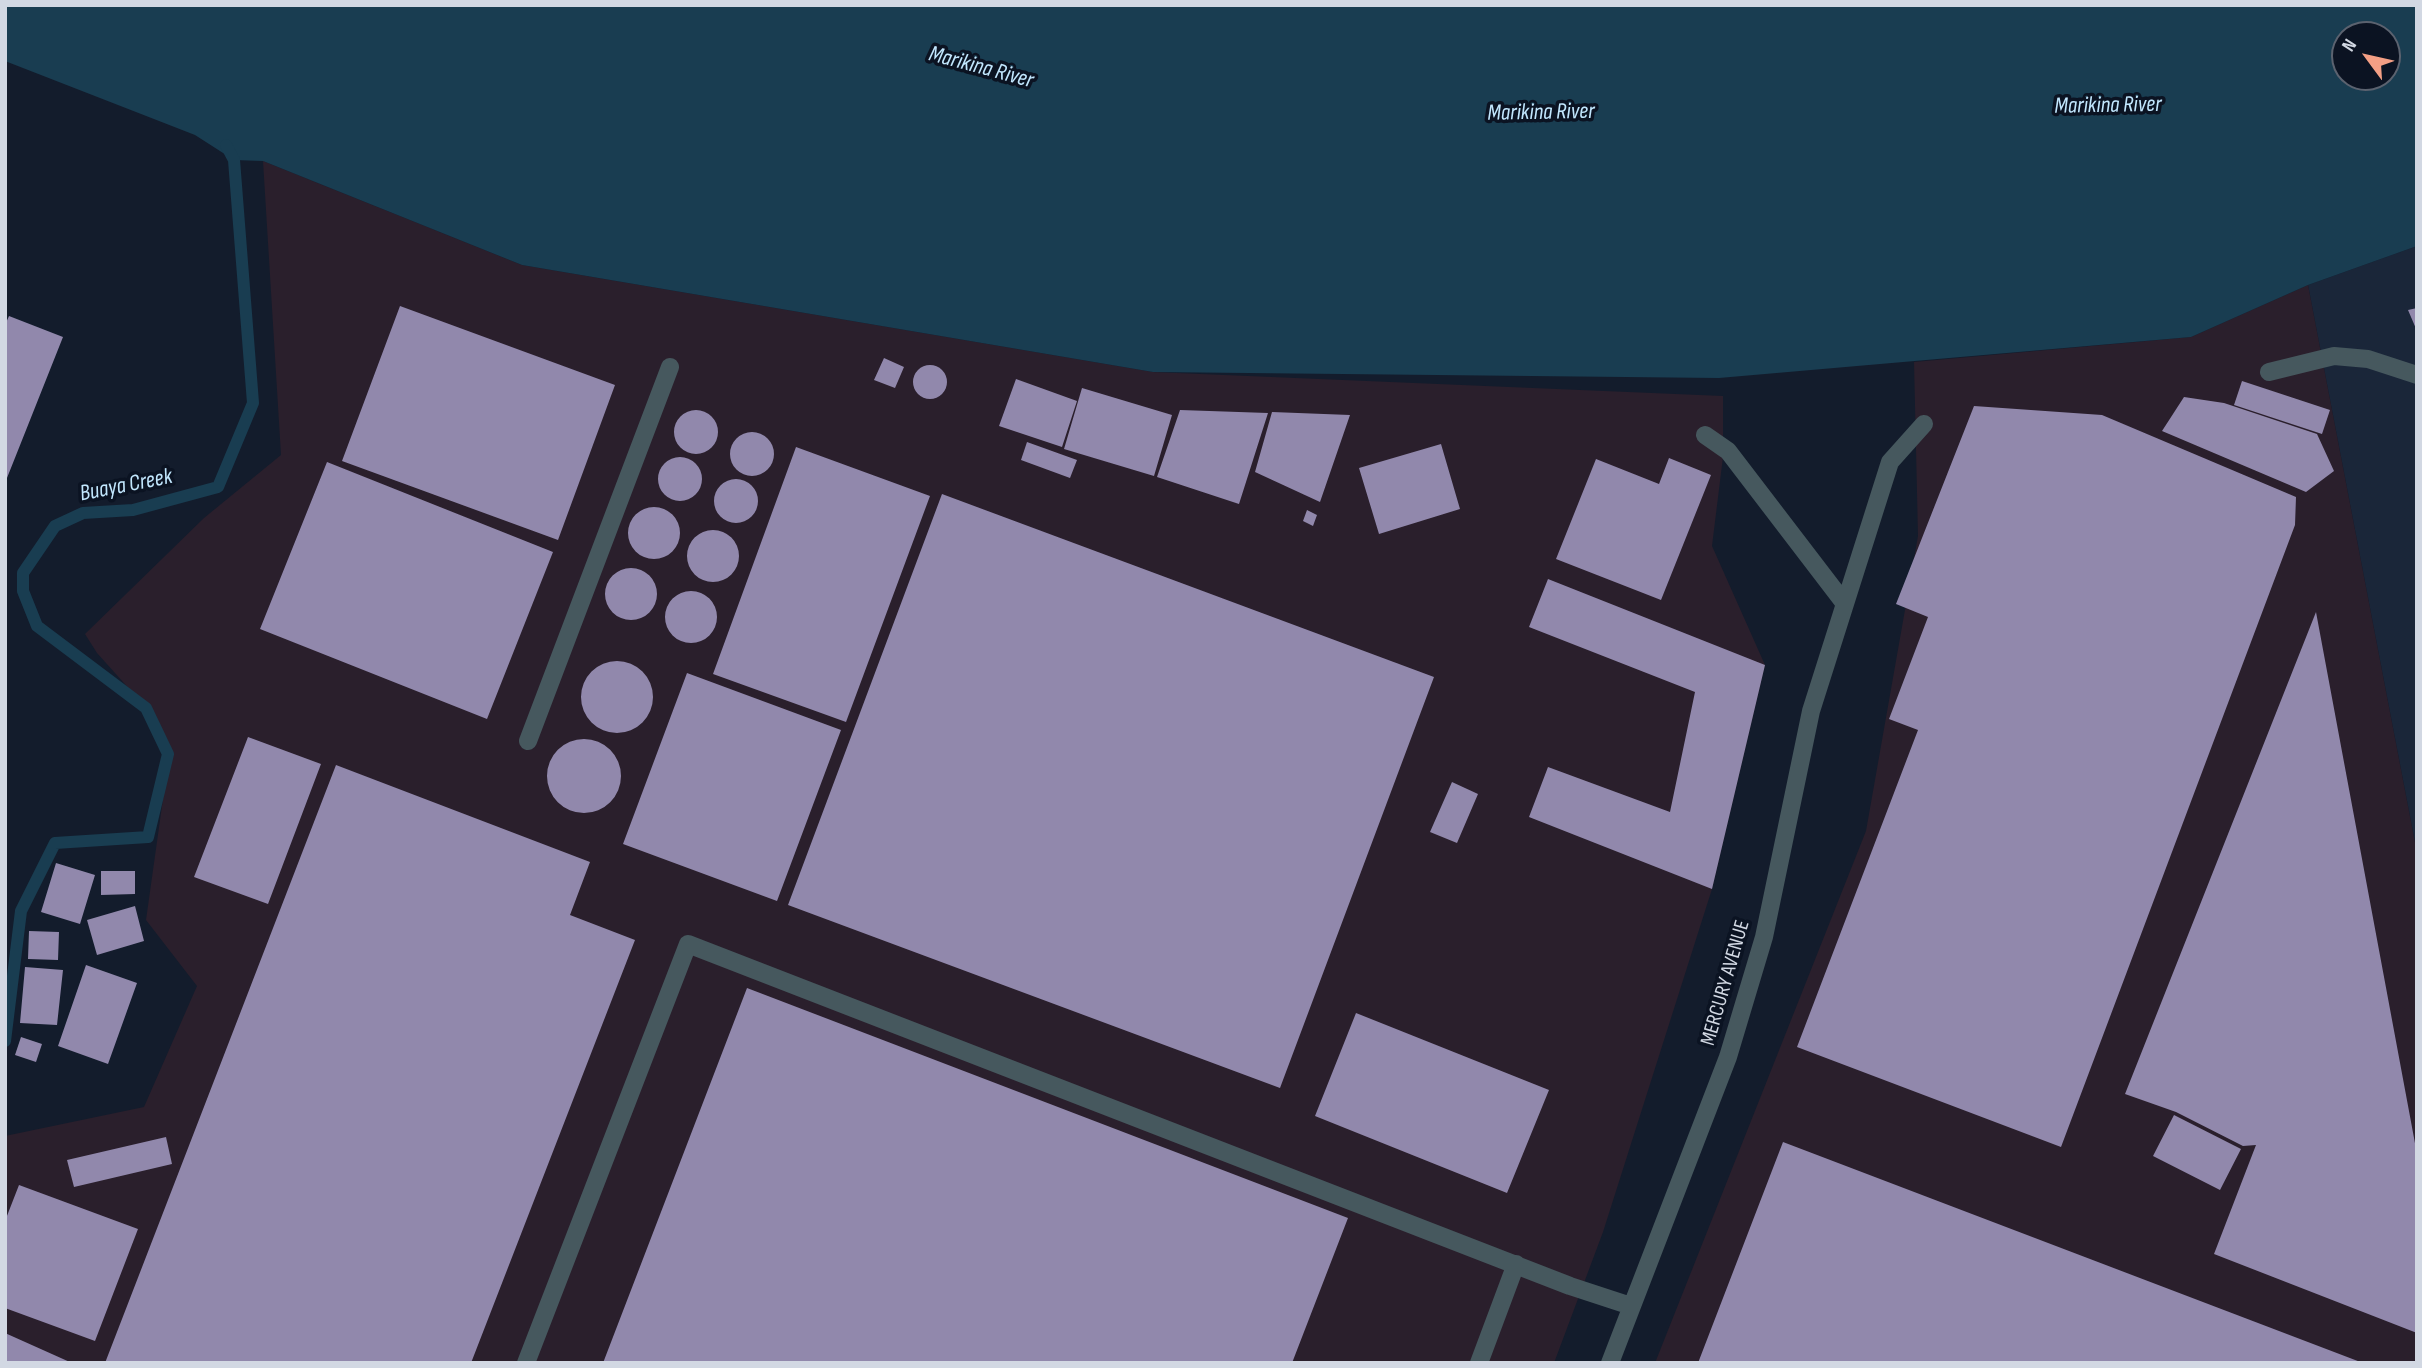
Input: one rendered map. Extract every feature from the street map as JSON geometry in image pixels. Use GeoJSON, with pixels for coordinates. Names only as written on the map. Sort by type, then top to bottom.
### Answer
{"type":"FeatureCollection","features":[{"type":"Feature","properties":{"kind":"street"},"geometry":{"type":"LineString","coordinates":[[2269,372],[2334,356],[2368,359],[2417,375]]}},
{"type":"Feature","properties":{"kind":"street"},"geometry":{"type":"LineString","coordinates":[[528,741],[670,367]]}},
{"type":"Feature","properties":{"kind":"street","name":"MERCURY AVENUE"},"geometry":{"type":"LineString","coordinates":[[1609,1363],[1728,1057],[1764,937],[1811,711],[1889,462],[1924,424]]}},
{"type":"Feature","properties":{"kind":"street"},"geometry":{"type":"LineString","coordinates":[[1705,435],[1728,451],[1845,604]]}},
{"type":"Feature","properties":{"kind":"street"},"geometry":{"type":"LineString","coordinates":[[526,1363],[688,944],[1516,1264],[1632,1306]]}},
{"type":"Feature","properties":{"kind":"street"},"geometry":{"type":"LineString","coordinates":[[1479,1363],[1516,1264]]}},
{"type":"Feature","properties":{"kind":"shaded area"},"geometry":{"type":"Polygon","coordinates":[[[263,161],[522,265],[1153,372],[1723,396],[1723,457],[1712,546],[1765,665],[1712,889],[1603,1232],[1554,1363],[65,1363],[5,1334],[5,1136],[144,1107],[197,986],[146,920],[169,756],[150,712],[97,653],[85,634],[204,518],[281,455],[263,161]]]}},
{"type":"Feature","properties":{"kind":"shaded area"},"geometry":{"type":"Polygon","coordinates":[[[2417,246],[2417,853],[2308,285],[2417,246]]]}},
{"type":"Feature","properties":{"kind":"shaded area"},"geometry":{"type":"Polygon","coordinates":[[[2308,285],[2417,853],[2417,1363],[1655,1363],[1866,831],[1918,536],[1914,362],[2191,337],[2308,285]]]}},
{"type":"Feature","properties":{"kind":"water","name":"Marikina River"},"geometry":{"type":"Polygon","coordinates":[[[5,5],[2417,5],[2417,246],[2308,285],[2191,337],[1719,378],[1153,372],[522,265],[263,161],[234,160],[195,135],[5,61],[5,5]]]}},
{"type":"Feature","properties":{"kind":"building"},"geometry":{"type":"Polygon","coordinates":[[[400,306],[615,385],[558,540],[342,461],[400,306]]]}},
{"type":"Feature","properties":{"kind":"building"},"geometry":{"type":"Polygon","coordinates":[[[2417,308],[2417,331],[2408,310],[2417,308]]]}},
{"type":"Feature","properties":{"kind":"building"},"geometry":{"type":"Polygon","coordinates":[[[9,316],[63,337],[5,483],[5,325],[9,316]]]}},
{"type":"Feature","properties":{"kind":"building"},"geometry":{"type":"Polygon","coordinates":[[[884,358],[904,367],[895,388],[874,380],[884,358]]]}},
{"type":"Feature","properties":{"kind":"building"},"geometry":{"type":"Polygon","coordinates":[[[930,365],[942,370],[947,382],[942,394],[930,399],[918,394],[913,382],[918,370],[930,365]]]}},
{"type":"Feature","properties":{"kind":"building"},"geometry":{"type":"Polygon","coordinates":[[[1016,379],[1077,401],[1062,447],[999,426],[1016,379]]]}},
{"type":"Feature","properties":{"kind":"building"},"geometry":{"type":"Polygon","coordinates":[[[2242,381],[2330,410],[2322,434],[2234,405],[2242,381]]]}},
{"type":"Feature","properties":{"kind":"building"},"geometry":{"type":"Polygon","coordinates":[[[1082,388],[1172,415],[1154,476],[1064,449],[1082,388]]]}},
{"type":"Feature","properties":{"kind":"building"},"geometry":{"type":"Polygon","coordinates":[[[2184,397],[2224,403],[2317,434],[2334,471],[2306,492],[2162,431],[2184,397]]]}},
{"type":"Feature","properties":{"kind":"building"},"geometry":{"type":"Polygon","coordinates":[[[1974,406],[2102,415],[2296,497],[2295,525],[2061,1147],[1797,1047],[1918,730],[1889,719],[1928,617],[1896,604],[1974,406]]]}},
{"type":"Feature","properties":{"kind":"building"},"geometry":{"type":"Polygon","coordinates":[[[696,410],[712,416],[718,432],[712,448],[696,454],[680,448],[674,432],[680,416],[696,410]]]}},
{"type":"Feature","properties":{"kind":"building"},"geometry":{"type":"Polygon","coordinates":[[[1180,410],[1268,413],[1239,504],[1157,477],[1180,410]]]}},
{"type":"Feature","properties":{"kind":"building"},"geometry":{"type":"Polygon","coordinates":[[[1272,412],[1350,415],[1320,502],[1255,472],[1272,412]]]}},
{"type":"Feature","properties":{"kind":"building"},"geometry":{"type":"Polygon","coordinates":[[[752,432],[768,438],[774,454],[768,470],[752,476],[736,470],[730,454],[736,438],[752,432]]]}},
{"type":"Feature","properties":{"kind":"building"},"geometry":{"type":"Polygon","coordinates":[[[1027,442],[1077,460],[1070,478],[1021,460],[1027,442]]]}},
{"type":"Feature","properties":{"kind":"building"},"geometry":{"type":"Polygon","coordinates":[[[1441,444],[1460,509],[1379,534],[1359,468],[1441,444]]]}},
{"type":"Feature","properties":{"kind":"building"},"geometry":{"type":"Polygon","coordinates":[[[796,447],[930,496],[846,722],[713,674],[796,447]]]}},
{"type":"Feature","properties":{"kind":"building"},"geometry":{"type":"Polygon","coordinates":[[[680,457],[695,464],[702,479],[695,494],[680,501],[665,494],[658,479],[665,464],[680,457]]]}},
{"type":"Feature","properties":{"kind":"building"},"geometry":{"type":"Polygon","coordinates":[[[1669,458],[1711,475],[1661,600],[1556,559],[1596,459],[1659,484],[1669,458]]]}},
{"type":"Feature","properties":{"kind":"building"},"geometry":{"type":"Polygon","coordinates":[[[327,462],[553,552],[487,719],[260,629],[327,462]]]}},
{"type":"Feature","properties":{"kind":"building"},"geometry":{"type":"Polygon","coordinates":[[[736,479],[752,485],[758,501],[752,517],[736,523],[720,517],[714,501],[720,485],[736,479]]]}},
{"type":"Feature","properties":{"kind":"building"},"geometry":{"type":"Polygon","coordinates":[[[942,494],[1434,677],[1280,1088],[788,905],[942,494]]]}},
{"type":"Feature","properties":{"kind":"building"},"geometry":{"type":"Polygon","coordinates":[[[654,507],[664,509],[672,515],[678,523],[678,543],[672,551],[664,557],[654,559],[644,557],[636,551],[630,543],[628,533],[630,523],[636,515],[644,509],[654,507]]]}},
{"type":"Feature","properties":{"kind":"building"},"geometry":{"type":"Polygon","coordinates":[[[1307,510],[1317,515],[1313,526],[1303,521],[1307,510]]]}},
{"type":"Feature","properties":{"kind":"building"},"geometry":{"type":"Polygon","coordinates":[[[713,530],[723,532],[731,538],[737,546],[737,566],[731,574],[723,580],[713,582],[703,580],[695,574],[689,566],[687,556],[689,546],[695,538],[703,532],[713,530]]]}},
{"type":"Feature","properties":{"kind":"building"},"geometry":{"type":"Polygon","coordinates":[[[631,568],[641,570],[649,576],[655,584],[655,604],[649,612],[641,618],[631,620],[621,618],[613,612],[607,604],[605,594],[607,584],[613,576],[621,570],[631,568]]]}},
{"type":"Feature","properties":{"kind":"building"},"geometry":{"type":"Polygon","coordinates":[[[1548,579],[1765,665],[1712,889],[1529,817],[1548,767],[1670,812],[1695,692],[1529,627],[1548,579]]]}},
{"type":"Feature","properties":{"kind":"building"},"geometry":{"type":"Polygon","coordinates":[[[691,591],[701,593],[709,599],[715,607],[715,627],[709,635],[701,641],[691,643],[681,641],[673,635],[667,627],[665,617],[667,607],[673,599],[681,593],[691,591]]]}},
{"type":"Feature","properties":{"kind":"building"},"geometry":{"type":"Polygon","coordinates":[[[2316,612],[2417,1154],[2417,1333],[2214,1254],[2256,1145],[2243,1146],[2176,1112],[2125,1094],[2316,612]]]}},
{"type":"Feature","properties":{"kind":"building"},"geometry":{"type":"Polygon","coordinates":[[[610,661],[624,661],[643,671],[653,690],[653,704],[643,723],[624,733],[610,733],[591,723],[581,704],[581,690],[591,671],[610,661]]]}},
{"type":"Feature","properties":{"kind":"building"},"geometry":{"type":"Polygon","coordinates":[[[687,673],[841,730],[777,901],[623,844],[687,673]]]}},
{"type":"Feature","properties":{"kind":"building"},"geometry":{"type":"Polygon","coordinates":[[[248,737],[321,764],[268,904],[194,877],[248,737]]]}},
{"type":"Feature","properties":{"kind":"building"},"geometry":{"type":"Polygon","coordinates":[[[584,739],[605,745],[615,755],[621,776],[615,797],[605,807],[584,813],[563,807],[553,797],[547,776],[553,755],[563,745],[584,739]]]}},
{"type":"Feature","properties":{"kind":"building"},"geometry":{"type":"Polygon","coordinates":[[[336,765],[590,862],[570,915],[635,940],[471,1363],[105,1363],[336,765]]]}},
{"type":"Feature","properties":{"kind":"building"},"geometry":{"type":"Polygon","coordinates":[[[1452,782],[1478,794],[1457,843],[1430,832],[1452,782]]]}},
{"type":"Feature","properties":{"kind":"building"},"geometry":{"type":"Polygon","coordinates":[[[56,863],[95,875],[80,924],[41,912],[56,863]]]}},
{"type":"Feature","properties":{"kind":"building"},"geometry":{"type":"Polygon","coordinates":[[[101,871],[135,871],[135,894],[101,895],[101,871]]]}},
{"type":"Feature","properties":{"kind":"building"},"geometry":{"type":"Polygon","coordinates":[[[135,906],[144,941],[97,955],[87,920],[135,906]]]}},
{"type":"Feature","properties":{"kind":"building"},"geometry":{"type":"Polygon","coordinates":[[[29,931],[59,932],[58,960],[28,959],[29,931]]]}},
{"type":"Feature","properties":{"kind":"building"},"geometry":{"type":"Polygon","coordinates":[[[86,965],[137,983],[108,1064],[58,1046],[86,965]]]}},
{"type":"Feature","properties":{"kind":"building"},"geometry":{"type":"Polygon","coordinates":[[[25,967],[63,970],[57,1025],[20,1023],[25,967]]]}},
{"type":"Feature","properties":{"kind":"building"},"geometry":{"type":"Polygon","coordinates":[[[747,988],[1348,1218],[1292,1363],[603,1363],[747,988]]]}},
{"type":"Feature","properties":{"kind":"building"},"geometry":{"type":"Polygon","coordinates":[[[1356,1013],[1549,1090],[1507,1193],[1315,1116],[1356,1013]]]}},
{"type":"Feature","properties":{"kind":"building"},"geometry":{"type":"Polygon","coordinates":[[[21,1037],[42,1044],[36,1062],[15,1055],[21,1037]]]}},
{"type":"Feature","properties":{"kind":"building"},"geometry":{"type":"Polygon","coordinates":[[[2174,1115],[2241,1149],[2220,1190],[2153,1156],[2174,1115]]]}},
{"type":"Feature","properties":{"kind":"building"},"geometry":{"type":"Polygon","coordinates":[[[166,1137],[172,1164],[74,1187],[67,1160],[166,1137]]]}},
{"type":"Feature","properties":{"kind":"building"},"geometry":{"type":"Polygon","coordinates":[[[1783,1142],[2363,1363],[1698,1363],[1783,1142]]]}},
{"type":"Feature","properties":{"kind":"building"},"geometry":{"type":"Polygon","coordinates":[[[19,1185],[138,1229],[95,1341],[5,1308],[5,1221],[19,1185]]]}},
{"type":"Feature","properties":{"kind":"building"},"geometry":{"type":"Polygon","coordinates":[[[5,1333],[72,1363],[5,1363],[5,1333]]]}},
{"type":"Feature","properties":{"kind":"waterway","name":"Buaya Creek"},"geometry":{"type":"LineString","coordinates":[[5,1041],[21,911],[55,843],[148,837],[168,754],[146,708],[37,626],[23,591],[23,573],[55,526],[83,513],[133,510],[218,487],[253,403],[234,160],[226,145]]}}]}
